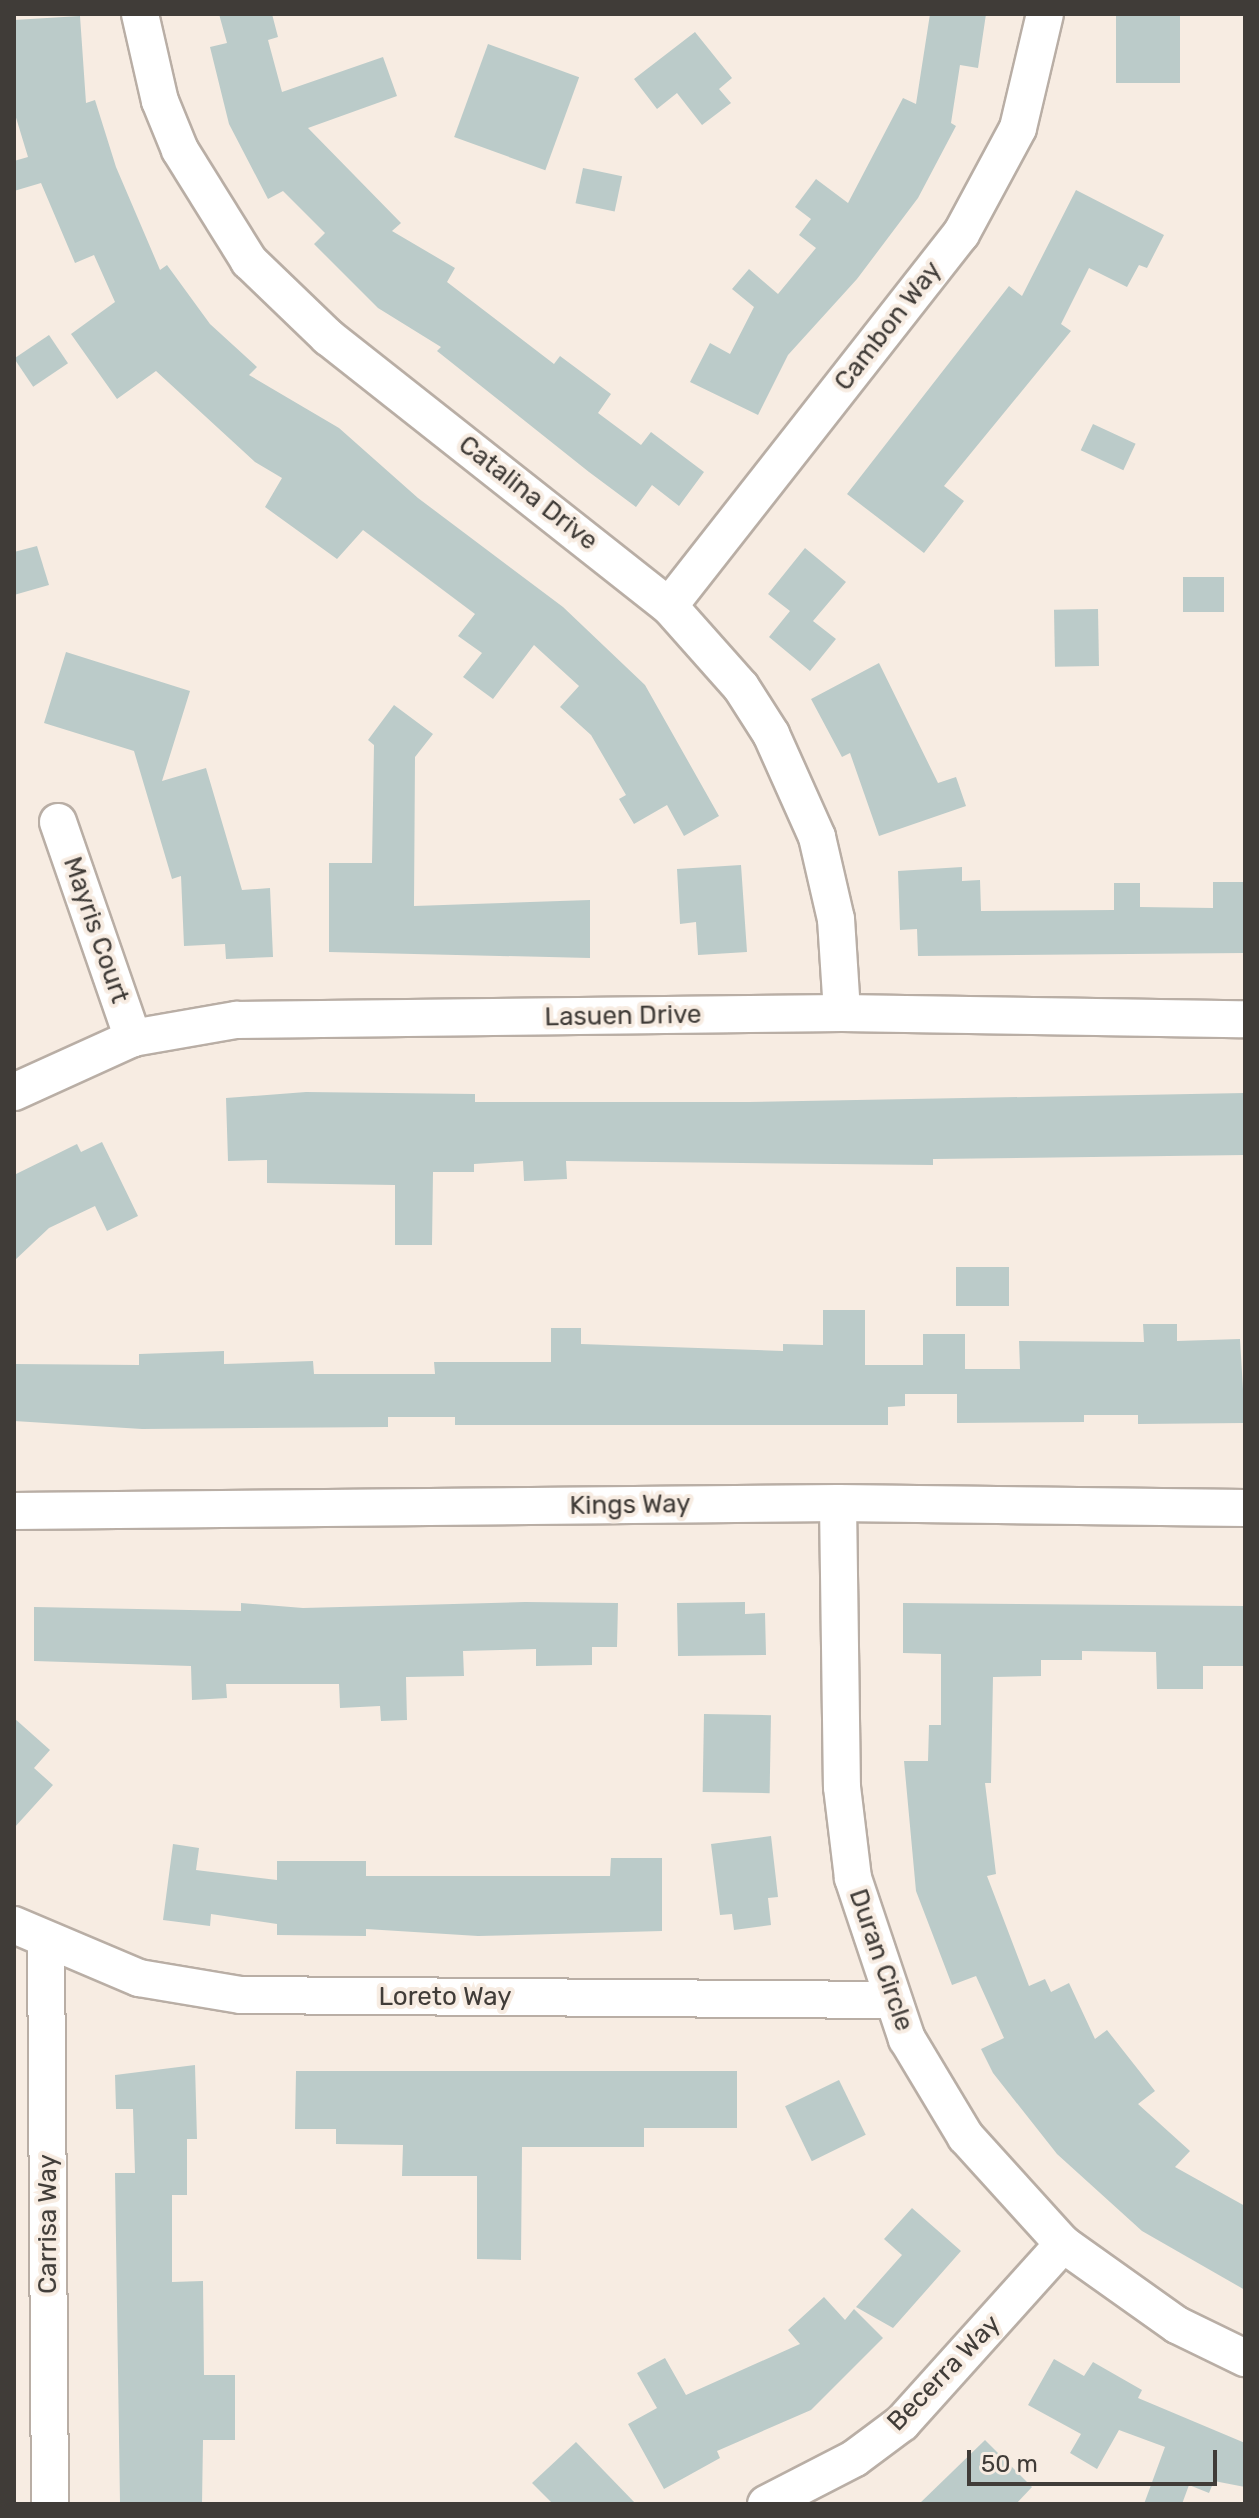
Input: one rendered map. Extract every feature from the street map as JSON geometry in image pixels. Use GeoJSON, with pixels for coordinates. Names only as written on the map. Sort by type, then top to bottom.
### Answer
{"type":"FeatureCollection","features":[{"type":"Feature","properties":{"kind":"street","name":"Catalina Drive"},"geometry":{"type":"LineString","coordinates":[[140,14],[160,101],[180,150],[249,261],[328,337],[669,606],[741,687],[796,784],[836,919],[842,1013]]}},
{"type":"Feature","properties":{"kind":"street","name":"Cambon Way"},"geometry":{"type":"LineString","coordinates":[[669,606],[961,234],[1018,128],[1045,14]]}},
{"type":"Feature","properties":{"kind":"street","name":"Mayris Court"},"geometry":{"type":"LineString","coordinates":[[58,822],[133,1038]]}},
{"type":"Feature","properties":{"kind":"street","name":"Lasuen Drive"},"geometry":{"type":"LineString","coordinates":[[14,1092],[133,1038],[236,1020],[842,1013],[1245,1019]]}},
{"type":"Feature","properties":{"kind":"street","name":"Kings Way"},"geometry":{"type":"LineString","coordinates":[[14,1511],[838,1503],[1245,1508]]}},
{"type":"Feature","properties":{"kind":"street","name":"Duran Circle"},"geometry":{"type":"LineString","coordinates":[[838,1503],[842,1787],[853,1878],[889,2000],[966,2137],[1063,2244],[1177,2325],[1245,2358]]}},
{"type":"Feature","properties":{"kind":"street","name":"Loreto Way"},"geometry":{"type":"LineString","coordinates":[[14,1925],[46,1943],[139,1978],[241,1995],[889,2000]]}},
{"type":"Feature","properties":{"kind":"street","name":"Carrisa Way"},"geometry":{"type":"LineString","coordinates":[[46,1943],[50,2504]]}},
{"type":"Feature","properties":{"kind":"street","name":"Becerra Way"},"geometry":{"type":"LineString","coordinates":[[766,2504],[855,2458],[902,2423],[1063,2244]]}},
{"type":"Feature","properties":{"kind":"building"},"geometry":{"type":"Polygon","coordinates":[[[219,14],[272,14],[278,37],[268,40],[282,92],[383,57],[397,96],[308,128],[401,223],[392,231],[455,268],[447,282],[554,364],[560,356],[611,394],[598,413],[641,445],[651,432],[704,472],[679,506],[652,485],[636,507],[589,472],[437,351],[441,347],[378,308],[314,244],[325,233],[283,191],[268,199],[229,124],[210,47],[227,43],[219,14]]]}},
{"type":"Feature","properties":{"kind":"building"},"geometry":{"type":"Polygon","coordinates":[[[930,14],[986,14],[978,68],[960,65],[951,123],[956,126],[918,198],[857,279],[788,355],[758,415],[690,382],[710,343],[730,354],[754,307],[732,289],[749,269],[778,294],[816,248],[799,235],[811,219],[795,207],[816,179],[848,203],[903,98],[916,104],[930,14]]]}},
{"type":"Feature","properties":{"kind":"building"},"geometry":{"type":"Polygon","coordinates":[[[1116,14],[1180,14],[1180,83],[1116,83],[1116,14]]]}},
{"type":"Feature","properties":{"kind":"building"},"geometry":{"type":"Polygon","coordinates":[[[80,16],[86,103],[95,100],[116,167],[160,270],[167,265],[210,324],[257,367],[249,375],[339,428],[418,498],[563,607],[645,685],[719,816],[684,836],[667,805],[634,824],[619,799],[626,795],[591,735],[560,707],[579,686],[534,645],[493,699],[463,677],[482,653],[458,636],[475,614],[363,530],[337,559],[265,507],[282,478],[255,462],[156,371],[117,399],[71,334],[115,302],[94,255],[75,263],[41,183],[14,191],[14,161],[28,157],[14,111],[14,20],[80,16]]]}},
{"type":"Feature","properties":{"kind":"building"},"geometry":{"type":"Polygon","coordinates":[[[695,32],[732,78],[719,89],[731,103],[702,125],[677,93],[657,109],[634,79],[695,32]]]}},
{"type":"Feature","properties":{"kind":"building"},"geometry":{"type":"Polygon","coordinates":[[[488,44],[579,77],[545,170],[454,137],[488,44]]]}},
{"type":"Feature","properties":{"kind":"building"},"geometry":{"type":"Polygon","coordinates":[[[583,168],[622,176],[615,212],[576,203],[583,168]]]}},
{"type":"Feature","properties":{"kind":"building"},"geometry":{"type":"Polygon","coordinates":[[[1076,190],[1164,235],[1147,268],[1139,265],[1127,287],[1089,268],[1061,324],[1071,331],[944,486],[964,501],[924,553],[847,494],[1009,286],[1022,296],[1076,190]]]}},
{"type":"Feature","properties":{"kind":"building"},"geometry":{"type":"Polygon","coordinates":[[[49,335],[68,363],[33,387],[14,358],[49,335]]]}},
{"type":"Feature","properties":{"kind":"building"},"geometry":{"type":"Polygon","coordinates":[[[1093,424],[1136,444],[1123,470],[1081,450],[1093,424]]]}},
{"type":"Feature","properties":{"kind":"building"},"geometry":{"type":"Polygon","coordinates":[[[37,546],[49,585],[14,595],[14,552],[37,546]]]}},
{"type":"Feature","properties":{"kind":"building"},"geometry":{"type":"Polygon","coordinates":[[[805,548],[846,582],[813,621],[836,639],[810,671],[769,637],[790,611],[768,594],[805,548]]]}},
{"type":"Feature","properties":{"kind":"building"},"geometry":{"type":"Polygon","coordinates":[[[1183,577],[1224,577],[1224,612],[1183,612],[1183,577]]]}},
{"type":"Feature","properties":{"kind":"building"},"geometry":{"type":"Polygon","coordinates":[[[1098,609],[1099,666],[1055,667],[1054,610],[1098,609]]]}},
{"type":"Feature","properties":{"kind":"building"},"geometry":{"type":"Polygon","coordinates":[[[66,652],[190,691],[162,781],[206,768],[242,890],[270,888],[273,957],[226,959],[225,944],[184,946],[181,876],[172,879],[134,751],[44,723],[66,652]]]}},
{"type":"Feature","properties":{"kind":"building"},"geometry":{"type":"Polygon","coordinates":[[[879,663],[938,783],[956,777],[966,806],[879,836],[850,753],[842,757],[811,699],[879,663]]]}},
{"type":"Feature","properties":{"kind":"building"},"geometry":{"type":"Polygon","coordinates":[[[394,705],[433,734],[415,757],[414,906],[590,900],[590,958],[329,952],[329,863],[372,863],[374,745],[368,740],[394,705]]]}},
{"type":"Feature","properties":{"kind":"building"},"geometry":{"type":"Polygon","coordinates":[[[741,865],[747,952],[698,955],[696,922],[680,924],[677,869],[741,865]]]}},
{"type":"Feature","properties":{"kind":"building"},"geometry":{"type":"Polygon","coordinates":[[[962,867],[962,881],[980,880],[981,911],[1114,910],[1114,883],[1140,883],[1140,907],[1213,908],[1213,882],[1245,882],[1245,953],[918,956],[917,929],[900,930],[898,871],[962,867]]]}},
{"type":"Feature","properties":{"kind":"building"},"geometry":{"type":"Polygon","coordinates":[[[306,1092],[475,1094],[475,1102],[749,1102],[1245,1093],[1245,1155],[933,1159],[933,1165],[566,1161],[567,1179],[524,1181],[523,1161],[474,1164],[474,1172],[433,1172],[432,1245],[395,1245],[395,1185],[267,1183],[267,1160],[228,1161],[226,1098],[306,1092]]]}},
{"type":"Feature","properties":{"kind":"building"},"geometry":{"type":"Polygon","coordinates":[[[102,1142],[138,1216],[107,1231],[95,1206],[49,1228],[14,1261],[14,1175],[77,1144],[81,1152],[102,1142]]]}},
{"type":"Feature","properties":{"kind":"building"},"geometry":{"type":"Polygon","coordinates":[[[956,1267],[1009,1267],[1009,1306],[956,1306],[956,1267]]]}},
{"type":"Feature","properties":{"kind":"building"},"geometry":{"type":"Polygon","coordinates":[[[823,1310],[865,1310],[865,1365],[923,1365],[923,1334],[965,1334],[965,1369],[1020,1369],[1019,1341],[1144,1342],[1143,1324],[1177,1324],[1177,1341],[1240,1339],[1245,1423],[1138,1424],[1138,1415],[1084,1415],[1084,1422],[957,1423],[957,1394],[905,1394],[905,1406],[888,1407],[888,1425],[455,1425],[455,1417],[388,1417],[388,1427],[142,1429],[14,1421],[14,1364],[139,1365],[139,1354],[224,1351],[224,1364],[313,1361],[314,1374],[435,1374],[434,1362],[551,1362],[551,1328],[581,1328],[581,1344],[783,1351],[783,1344],[823,1345],[823,1310]]]}},
{"type":"Feature","properties":{"kind":"building"},"geometry":{"type":"Polygon","coordinates":[[[525,1602],[618,1603],[617,1647],[592,1647],[592,1665],[536,1666],[536,1649],[463,1651],[464,1676],[406,1677],[407,1720],[381,1721],[380,1706],[340,1708],[339,1684],[226,1684],[227,1698],[192,1700],[191,1666],[34,1661],[34,1607],[241,1611],[241,1603],[303,1608],[525,1602]]]}},
{"type":"Feature","properties":{"kind":"building"},"geometry":{"type":"Polygon","coordinates":[[[745,1602],[745,1614],[765,1613],[766,1655],[678,1656],[677,1603],[745,1602]]]}},
{"type":"Feature","properties":{"kind":"building"},"geometry":{"type":"Polygon","coordinates":[[[903,1603],[1245,1606],[1245,1666],[1203,1666],[1203,1689],[1157,1689],[1156,1652],[1082,1651],[1082,1660],[1041,1660],[1041,1676],[993,1677],[991,1783],[985,1783],[996,1874],[987,1876],[1029,1986],[1045,1979],[1051,1992],[1069,1983],[1095,2039],[1107,2030],[1155,2091],[1138,2104],[1190,2151],[1175,2167],[1245,2206],[1245,2290],[1142,2231],[1057,2154],[993,2073],[981,2049],[1004,2038],[976,1976],[952,1985],[916,1891],[904,1761],[928,1761],[929,1725],[941,1725],[941,1654],[903,1653],[903,1603]]]}},
{"type":"Feature","properties":{"kind":"building"},"geometry":{"type":"Polygon","coordinates":[[[704,1714],[771,1715],[770,1793],[703,1792],[704,1714]]]}},
{"type":"Feature","properties":{"kind":"building"},"geometry":{"type":"Polygon","coordinates":[[[14,1718],[50,1750],[34,1768],[53,1785],[14,1828],[14,1718]]]}},
{"type":"Feature","properties":{"kind":"building"},"geometry":{"type":"Polygon","coordinates":[[[771,1836],[778,1897],[768,1898],[771,1925],[734,1930],[732,1914],[720,1915],[711,1844],[771,1836]]]}},
{"type":"Feature","properties":{"kind":"building"},"geometry":{"type":"Polygon","coordinates":[[[173,1844],[199,1848],[196,1870],[277,1880],[277,1861],[366,1861],[366,1876],[610,1876],[611,1858],[662,1858],[662,1931],[478,1936],[366,1929],[366,1936],[277,1935],[277,1924],[211,1914],[210,1926],[163,1920],[173,1844]]]}},
{"type":"Feature","properties":{"kind":"building"},"geometry":{"type":"Polygon","coordinates":[[[195,2065],[197,2139],[187,2139],[187,2195],[172,2195],[172,2282],[203,2281],[204,2375],[235,2375],[235,2440],[203,2440],[202,2504],[120,2504],[115,2173],[135,2173],[133,2109],[116,2109],[115,2075],[195,2065]]]}},
{"type":"Feature","properties":{"kind":"building"},"geometry":{"type":"Polygon","coordinates":[[[296,2071],[737,2071],[737,2128],[644,2128],[644,2147],[522,2147],[521,2260],[477,2259],[477,2176],[402,2176],[403,2145],[336,2144],[336,2129],[295,2129],[296,2071]]]}},
{"type":"Feature","properties":{"kind":"building"},"geometry":{"type":"Polygon","coordinates":[[[839,2080],[866,2135],[812,2161],[785,2106],[839,2080]]]}},
{"type":"Feature","properties":{"kind":"building"},"geometry":{"type":"Polygon","coordinates":[[[912,2208],[961,2251],[893,2328],[856,2307],[902,2255],[884,2239],[912,2208]]]}},
{"type":"Feature","properties":{"kind":"building"},"geometry":{"type":"Polygon","coordinates":[[[824,2297],[845,2320],[854,2309],[883,2338],[811,2410],[717,2451],[720,2458],[664,2489],[628,2424],[657,2408],[637,2373],[665,2358],[686,2395],[800,2344],[788,2330],[824,2297]]]}},
{"type":"Feature","properties":{"kind":"building"},"geometry":{"type":"Polygon","coordinates":[[[1054,2359],[1084,2376],[1093,2362],[1142,2390],[1138,2398],[1245,2443],[1245,2487],[1214,2481],[1209,2493],[1189,2485],[1182,2504],[1144,2504],[1165,2447],[1119,2430],[1097,2469],[1070,2453],[1081,2434],[1028,2405],[1054,2359]]]}},
{"type":"Feature","properties":{"kind":"building"},"geometry":{"type":"Polygon","coordinates":[[[985,2440],[1032,2487],[1016,2504],[919,2504],[985,2440]]]}},
{"type":"Feature","properties":{"kind":"building"},"geometry":{"type":"Polygon","coordinates":[[[576,2442],[636,2504],[553,2504],[532,2483],[576,2442]]]}}]}
